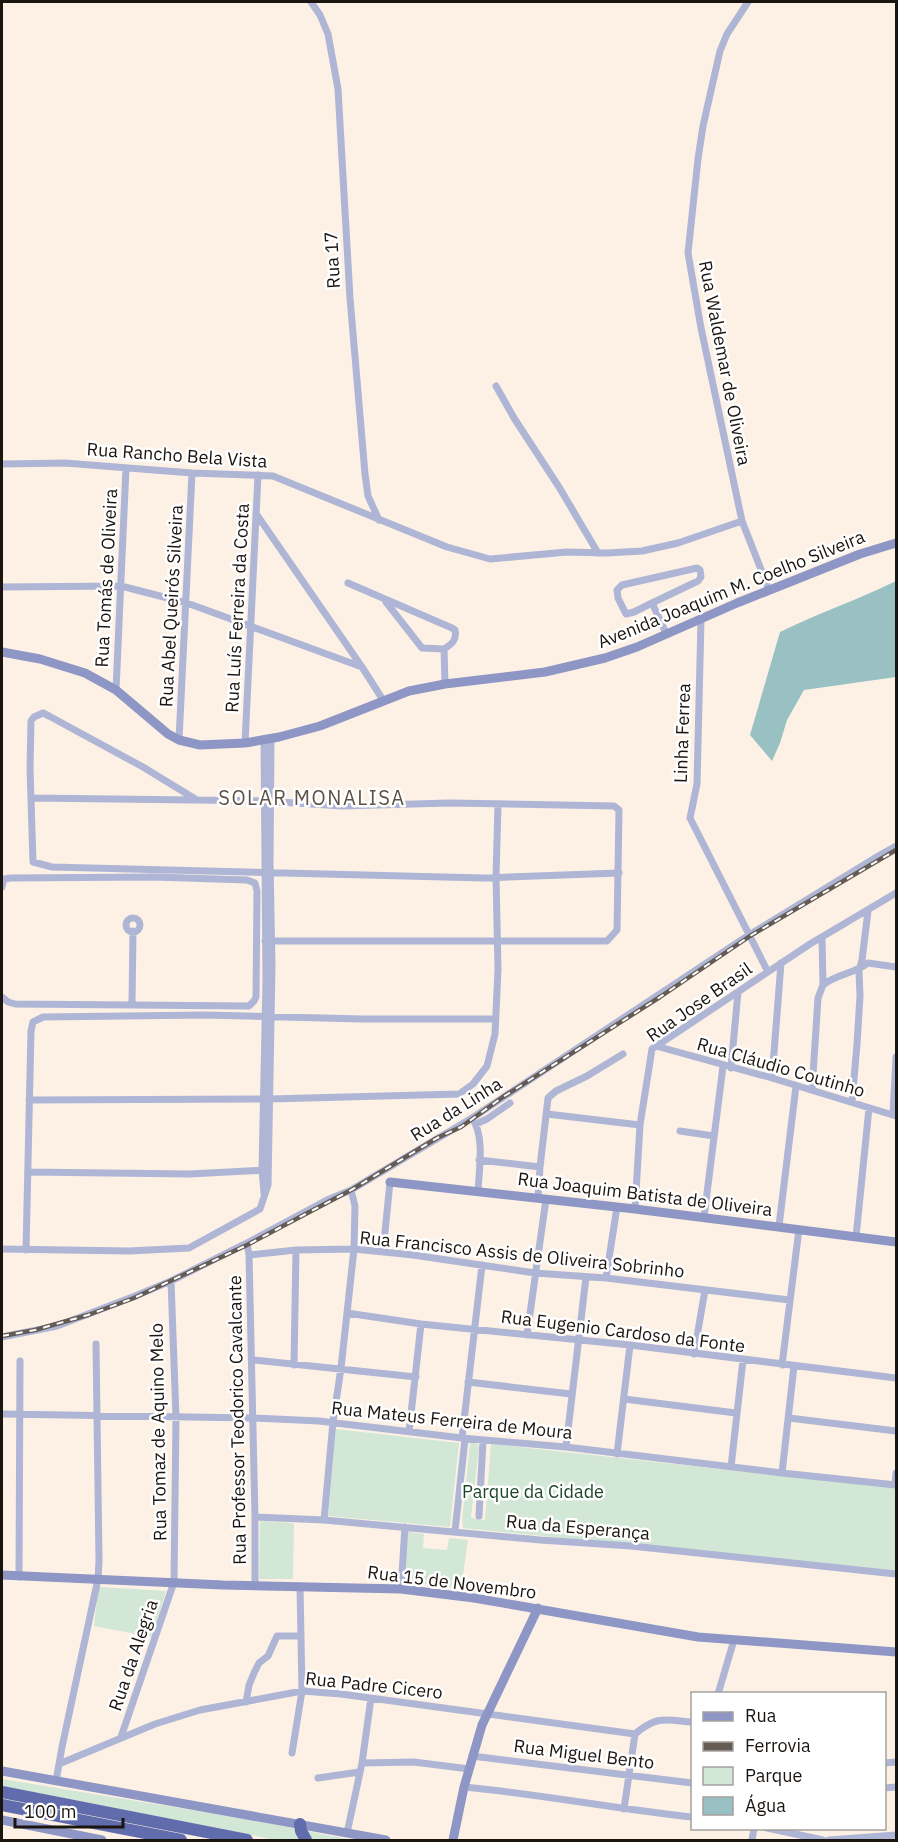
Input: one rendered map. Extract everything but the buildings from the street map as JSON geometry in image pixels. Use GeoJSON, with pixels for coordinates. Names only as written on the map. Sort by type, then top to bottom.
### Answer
{"type":"FeatureCollection","features":[{"type":"Feature","properties":{"kind":"highway"},"geometry":{"type":"LineString","coordinates":[[2,1792],[247,1840]]}},
{"type":"Feature","properties":{"kind":"highway"},"geometry":{"type":"LineString","coordinates":[[2,1805],[181,1840]]}},
{"type":"Feature","properties":{"kind":"highway"},"geometry":{"type":"LineString","coordinates":[[300,1824],[306,1840]]}},
{"type":"Feature","properties":{"kind":"main road","name":"Avenida Joaquim M. Coelho Silveira"},"geometry":{"type":"LineString","coordinates":[[2,652],[40,659],[85,673],[116,690],[168,734],[179,740],[200,745],[245,742],[320,726],[409,691],[445,684],[520,676],[567,667],[622,652],[769,590],[860,554],[897,543]]}},
{"type":"Feature","properties":{"kind":"main road","name":"Rua Joaquim Batista de Oliveira"},"geometry":{"type":"LineString","coordinates":[[390,1182],[704,1217],[897,1242]]}},
{"type":"Feature","properties":{"kind":"main road","name":"Rua 15 de Novembro"},"geometry":{"type":"LineString","coordinates":[[2,1575],[255,1586],[401,1589],[538,1608],[698,1637],[897,1652]]}},
{"type":"Feature","properties":{"kind":"main road"},"geometry":{"type":"LineString","coordinates":[[453,1840],[472,1756],[486,1713],[538,1608]]}},
{"type":"Feature","properties":{"kind":"main road"},"geometry":{"type":"LineString","coordinates":[[2,1771],[386,1840]]}},
{"type":"Feature","properties":{"kind":"main road"},"geometry":{"type":"LineString","coordinates":[[2,1820],[63,1836],[102,1840]]}},
{"type":"Feature","properties":{"kind":"street","name":"Rua 17"},"geometry":{"type":"LineString","coordinates":[[311,2],[320,15],[328,34],[338,89],[350,298],[365,474],[368,496],[378,520]]}},
{"type":"Feature","properties":{"kind":"street","name":"Rua Waldemar de Oliveira"},"geometry":{"type":"LineString","coordinates":[[748,2],[727,34],[720,51],[703,126],[688,253],[742,521],[769,590]]}},
{"type":"Feature","properties":{"kind":"street"},"geometry":{"type":"LineString","coordinates":[[496,386],[598,553]]}},
{"type":"Feature","properties":{"kind":"street","name":"Rua Rancho Bela Vista"},"geometry":{"type":"LineString","coordinates":[[2,464],[65,463],[281,478],[447,547],[490,559],[567,552],[633,552],[697,537],[742,521]]}},
{"type":"Feature","properties":{"kind":"street","name":"Rua Tomás de Oliveira"},"geometry":{"type":"LineString","coordinates":[[116,690],[126,468]]}},
{"type":"Feature","properties":{"kind":"street","name":"Rua Abel Queirós Silveira"},"geometry":{"type":"LineString","coordinates":[[179,740],[192,473]]}},
{"type":"Feature","properties":{"kind":"street","name":"Rua Luís Ferreira da Costa"},"geometry":{"type":"LineString","coordinates":[[245,742],[258,475]]}},
{"type":"Feature","properties":{"kind":"street"},"geometry":{"type":"LineString","coordinates":[[257,515],[383,700]]}},
{"type":"Feature","properties":{"kind":"street"},"geometry":{"type":"LineString","coordinates":[[697,568],[700,570],[701,577],[698,581],[652,603],[627,614],[620,604],[617,590],[626,584],[697,568]]}},
{"type":"Feature","properties":{"kind":"street"},"geometry":{"type":"LineString","coordinates":[[348,584],[452,628],[456,635],[452,645],[444,649],[422,648],[385,600]]}},
{"type":"Feature","properties":{"kind":"street"},"geometry":{"type":"LineString","coordinates":[[2,587],[121,586],[187,603],[362,667]]}},
{"type":"Feature","properties":{"kind":"street"},"geometry":{"type":"LineString","coordinates":[[652,603],[666,633]]}},
{"type":"Feature","properties":{"kind":"street","name":"Linha Ferrea"},"geometry":{"type":"LineString","coordinates":[[701,620],[697,784],[690,818],[768,972]]}},
{"type":"Feature","properties":{"kind":"street"},"geometry":{"type":"LineString","coordinates":[[444,649],[445,684]]}},
{"type":"Feature","properties":{"kind":"street"},"geometry":{"type":"LineString","coordinates":[[197,800],[143,767],[43,713],[38,714],[31,721],[33,862],[51,867],[400,877],[496,878],[619,873]]}},
{"type":"Feature","properties":{"kind":"street"},"geometry":{"type":"LineString","coordinates":[[2,1249],[129,1251],[189,1248],[260,1209],[265,1196],[268,1017],[267,739]]}},
{"type":"Feature","properties":{"kind":"street"},"geometry":{"type":"LineString","coordinates":[[31,798],[267,801],[342,806],[498,804],[614,806],[619,810],[616,930],[607,941],[268,940]]}},
{"type":"Feature","properties":{"kind":"street"},"geometry":{"type":"LineString","coordinates":[[29,1100],[266,1099],[459,1094],[473,1084],[487,1066],[495,1034],[498,804]]}},
{"type":"Feature","properties":{"kind":"street","name":"Rua da Linha"},"geometry":{"type":"LineString","coordinates":[[2,1337],[63,1324],[171,1281],[327,1200],[351,1190],[474,1121],[749,935],[897,846]]}},
{"type":"Feature","properties":{"kind":"street"},"geometry":{"type":"LineString","coordinates":[[2,887],[4,879],[20,877],[212,878],[247,880],[255,883],[257,891],[256,988],[255,1000],[249,1006],[15,1004],[2,997]]}},
{"type":"Feature","properties":{"kind":"street","name":"Rua Jose Brasil"},"geometry":{"type":"LineString","coordinates":[[635,1209],[640,1125],[651,1052],[656,1046],[780,963],[897,893]]}},
{"type":"Feature","properties":{"kind":"street"},"geometry":{"type":"LineString","coordinates":[[852,1102],[860,996],[859,970],[868,911]]}},
{"type":"Feature","properties":{"kind":"street"},"geometry":{"type":"LineString","coordinates":[[132,1004],[133,932]]}},
{"type":"Feature","properties":{"kind":"street"},"geometry":{"type":"LineString","coordinates":[[812,1090],[818,998],[823,985],[822,938]]}},
{"type":"Feature","properties":{"kind":"street"},"geometry":{"type":"LineString","coordinates":[[772,1078],[780,963]]}},
{"type":"Feature","properties":{"kind":"street"},"geometry":{"type":"LineString","coordinates":[[823,985],[859,970],[868,963],[897,967]]}},
{"type":"Feature","properties":{"kind":"street"},"geometry":{"type":"LineString","coordinates":[[704,1217],[714,1136],[738,992]]}},
{"type":"Feature","properties":{"kind":"street"},"geometry":{"type":"LineString","coordinates":[[26,1250],[31,1031],[33,1022],[43,1017],[206,1015],[362,1019],[496,1019]]}},
{"type":"Feature","properties":{"kind":"street","name":"Rua Cláudio Coutinho"},"geometry":{"type":"LineString","coordinates":[[656,1046],[895,1115]]}},
{"type":"Feature","properties":{"kind":"street"},"geometry":{"type":"LineString","coordinates":[[527,1335],[542,1199],[540,1167],[547,1102],[550,1094],[587,1076],[623,1054]]}},
{"type":"Feature","properties":{"kind":"street"},"geometry":{"type":"LineString","coordinates":[[895,1115],[897,1057]]}},
{"type":"Feature","properties":{"kind":"street"},"geometry":{"type":"LineString","coordinates":[[779,1226],[796,1086]]}},
{"type":"Feature","properties":{"kind":"street"},"geometry":{"type":"LineString","coordinates":[[478,1191],[479,1139],[474,1121],[487,1119],[510,1103]]}},
{"type":"Feature","properties":{"kind":"street"},"geometry":{"type":"LineString","coordinates":[[856,1237],[869,1108]]}},
{"type":"Feature","properties":{"kind":"street"},"geometry":{"type":"LineString","coordinates":[[547,1114],[640,1125]]}},
{"type":"Feature","properties":{"kind":"street"},"geometry":{"type":"LineString","coordinates":[[680,1131],[714,1136]]}},
{"type":"Feature","properties":{"kind":"street"},"geometry":{"type":"LineString","coordinates":[[479,1160],[540,1167]]}},
{"type":"Feature","properties":{"kind":"street"},"geometry":{"type":"LineString","coordinates":[[28,1172],[179,1174],[265,1170]]}},
{"type":"Feature","properties":{"kind":"street"},"geometry":{"type":"LineString","coordinates":[[383,1252],[390,1182]]}},
{"type":"Feature","properties":{"kind":"street"},"geometry":{"type":"LineString","coordinates":[[324,1520],[333,1422],[354,1250],[356,1215],[351,1190]]}},
{"type":"Feature","properties":{"kind":"street"},"geometry":{"type":"LineString","coordinates":[[606,1278],[616,1207]]}},
{"type":"Feature","properties":{"kind":"street"},"geometry":{"type":"LineString","coordinates":[[782,1365],[799,1229]]}},
{"type":"Feature","properties":{"kind":"street","name":"Rua Professor Teodorico Cavalcante"},"geometry":{"type":"LineString","coordinates":[[247,1243],[253,1360],[255,1586]]}},
{"type":"Feature","properties":{"kind":"street"},"geometry":{"type":"LineString","coordinates":[[294,1365],[296,1250]]}},
{"type":"Feature","properties":{"kind":"street","name":"Rua Francisco Assis de Oliveira Sobrinho"},"geometry":{"type":"LineString","coordinates":[[249,1255],[296,1250],[383,1252],[535,1273],[606,1278],[790,1300]]}},
{"type":"Feature","properties":{"kind":"street"},"geometry":{"type":"LineString","coordinates":[[455,1531],[468,1382],[482,1265]]}},
{"type":"Feature","properties":{"kind":"street"},"geometry":{"type":"LineString","coordinates":[[566,1447],[586,1277]]}},
{"type":"Feature","properties":{"kind":"street","name":"Rua Tomaz de Aquino Melo"},"geometry":{"type":"LineString","coordinates":[[171,1281],[176,1417],[174,1582]]}},
{"type":"Feature","properties":{"kind":"street"},"geometry":{"type":"LineString","coordinates":[[694,1354],[705,1290]]}},
{"type":"Feature","properties":{"kind":"street","name":"Rua Eugenio Cardoso da Fonte"},"geometry":{"type":"LineString","coordinates":[[347,1313],[422,1324],[630,1345],[897,1378]]}},
{"type":"Feature","properties":{"kind":"street"},"geometry":{"type":"LineString","coordinates":[[409,1432],[422,1324]]}},
{"type":"Feature","properties":{"kind":"street"},"geometry":{"type":"LineString","coordinates":[[56,1781],[98,1579],[96,1344]]}},
{"type":"Feature","properties":{"kind":"street"},"geometry":{"type":"LineString","coordinates":[[617,1454],[630,1345]]}},
{"type":"Feature","properties":{"kind":"street"},"geometry":{"type":"LineString","coordinates":[[253,1360],[416,1377]]}},
{"type":"Feature","properties":{"kind":"street"},"geometry":{"type":"LineString","coordinates":[[730,1467],[743,1360]]}},
{"type":"Feature","properties":{"kind":"street"},"geometry":{"type":"LineString","coordinates":[[19,1577],[20,1361]]}},
{"type":"Feature","properties":{"kind":"street"},"geometry":{"type":"LineString","coordinates":[[782,1473],[794,1366]]}},
{"type":"Feature","properties":{"kind":"street"},"geometry":{"type":"LineString","coordinates":[[468,1382],[571,1394]]}},
{"type":"Feature","properties":{"kind":"street"},"geometry":{"type":"LineString","coordinates":[[624,1399],[736,1413]]}},
{"type":"Feature","properties":{"kind":"street","name":"Rua Mateus Ferreira de Moura"},"geometry":{"type":"LineString","coordinates":[[2,1414],[252,1418],[333,1422],[464,1439],[566,1447],[896,1485]]}},
{"type":"Feature","properties":{"kind":"street"},"geometry":{"type":"LineString","coordinates":[[789,1418],[897,1431]]}},
{"type":"Feature","properties":{"kind":"street"},"geometry":{"type":"LineString","coordinates":[[478,1516],[483,1440]]}},
{"type":"Feature","properties":{"kind":"street"},"geometry":{"type":"LineString","coordinates":[[896,1485],[897,1473]]}},
{"type":"Feature","properties":{"kind":"street","name":"Rua da Esperança"},"geometry":{"type":"LineString","coordinates":[[255,1517],[324,1520],[631,1546],[897,1574]]}},
{"type":"Feature","properties":{"kind":"street"},"geometry":{"type":"LineString","coordinates":[[401,1589],[405,1527]]}},
{"type":"Feature","properties":{"kind":"street"},"geometry":{"type":"LineString","coordinates":[[2,1575],[2,1580]]}},
{"type":"Feature","properties":{"kind":"street","name":"Rua da Alegria"},"geometry":{"type":"LineString","coordinates":[[121,1737],[174,1582]]}},
{"type":"Feature","properties":{"kind":"street"},"geometry":{"type":"LineString","coordinates":[[292,1753],[302,1691],[300,1586]]}},
{"type":"Feature","properties":{"kind":"street"},"geometry":{"type":"LineString","coordinates":[[246,1702],[254,1673],[259,1663],[268,1656],[277,1636],[300,1636]]}},
{"type":"Feature","properties":{"kind":"street"},"geometry":{"type":"LineString","coordinates":[[719,1692],[734,1640]]}},
{"type":"Feature","properties":{"kind":"street","name":"Rua Padre Cicero"},"geometry":{"type":"LineString","coordinates":[[59,1764],[182,1714],[302,1691],[371,1698],[635,1734]]}},
{"type":"Feature","properties":{"kind":"street"},"geometry":{"type":"LineString","coordinates":[[347,1833],[362,1763],[371,1698]]}},
{"type":"Feature","properties":{"kind":"street"},"geometry":{"type":"LineString","coordinates":[[624,1809],[635,1734],[649,1723],[659,1720],[691,1722]]}},
{"type":"Feature","properties":{"kind":"street","name":"Rua Miguel Bento"},"geometry":{"type":"LineString","coordinates":[[472,1756],[691,1782]]}},
{"type":"Feature","properties":{"kind":"street"},"geometry":{"type":"LineString","coordinates":[[362,1763],[414,1761],[469,1768]]}},
{"type":"Feature","properties":{"kind":"street"},"geometry":{"type":"LineString","coordinates":[[318,1778],[360,1772]]}},
{"type":"Feature","properties":{"kind":"street"},"geometry":{"type":"LineString","coordinates":[[464,1787],[521,1792],[624,1809],[691,1817]]}},
{"type":"Feature","properties":{"kind":"street"},"geometry":{"type":"LineString","coordinates":[[776,1830],[823,1840]]}},
{"type":"Feature","properties":{"kind":"street"},"geometry":{"type":"LineString","coordinates":[[829,1840],[897,1835]]}},
{"type":"Feature","properties":{"kind":"green space"},"geometry":{"type":"Polygon","coordinates":[[[336,1429],[459,1443],[450,1527],[328,1516],[336,1429]]]}},
{"type":"Feature","properties":{"kind":"green space","name":"Parque da Cidade"},"geometry":{"type":"Polygon","coordinates":[[[473,1442],[479,1447],[471,1517],[475,1519],[485,1520],[491,1444],[896,1488],[896,1571],[463,1528],[470,1444],[473,1442]]]}},
{"type":"Feature","properties":{"kind":"green space"},"geometry":{"type":"Polygon","coordinates":[[[260,1521],[294,1523],[293,1579],[259,1579],[260,1521]]]}},
{"type":"Feature","properties":{"kind":"green space"},"geometry":{"type":"Polygon","coordinates":[[[408,1532],[424,1534],[423,1548],[447,1550],[449,1538],[468,1540],[461,1589],[405,1581],[408,1532]]]}},
{"type":"Feature","properties":{"kind":"green space"},"geometry":{"type":"Polygon","coordinates":[[[100,1587],[166,1591],[152,1637],[94,1626],[100,1587]]]}},
{"type":"Feature","properties":{"kind":"green space"},"geometry":{"type":"Polygon","coordinates":[[[2,1779],[247,1819],[353,1840],[276,1840],[2,1786],[2,1779]]]}},
{"type":"Feature","properties":{"kind":"water"},"geometry":{"type":"Polygon","coordinates":[[[896,581],[896,677],[804,690],[787,720],[772,761],[750,735],[780,632],[896,581]]]}},
{"type":"Feature","properties":{"kind":"railway"},"geometry":{"type":"LineString","coordinates":[[2,1336],[35,1330],[88,1315],[134,1298],[247,1245],[353,1189],[437,1138],[461,1127],[503,1097],[660,997],[750,936],[896,850]]}},
{"type":"Feature","properties":{"kind":"district","name":"SOLAR MONALISA"},"geometry":{"type":"Point","coordinates":[312,797]}}]}
